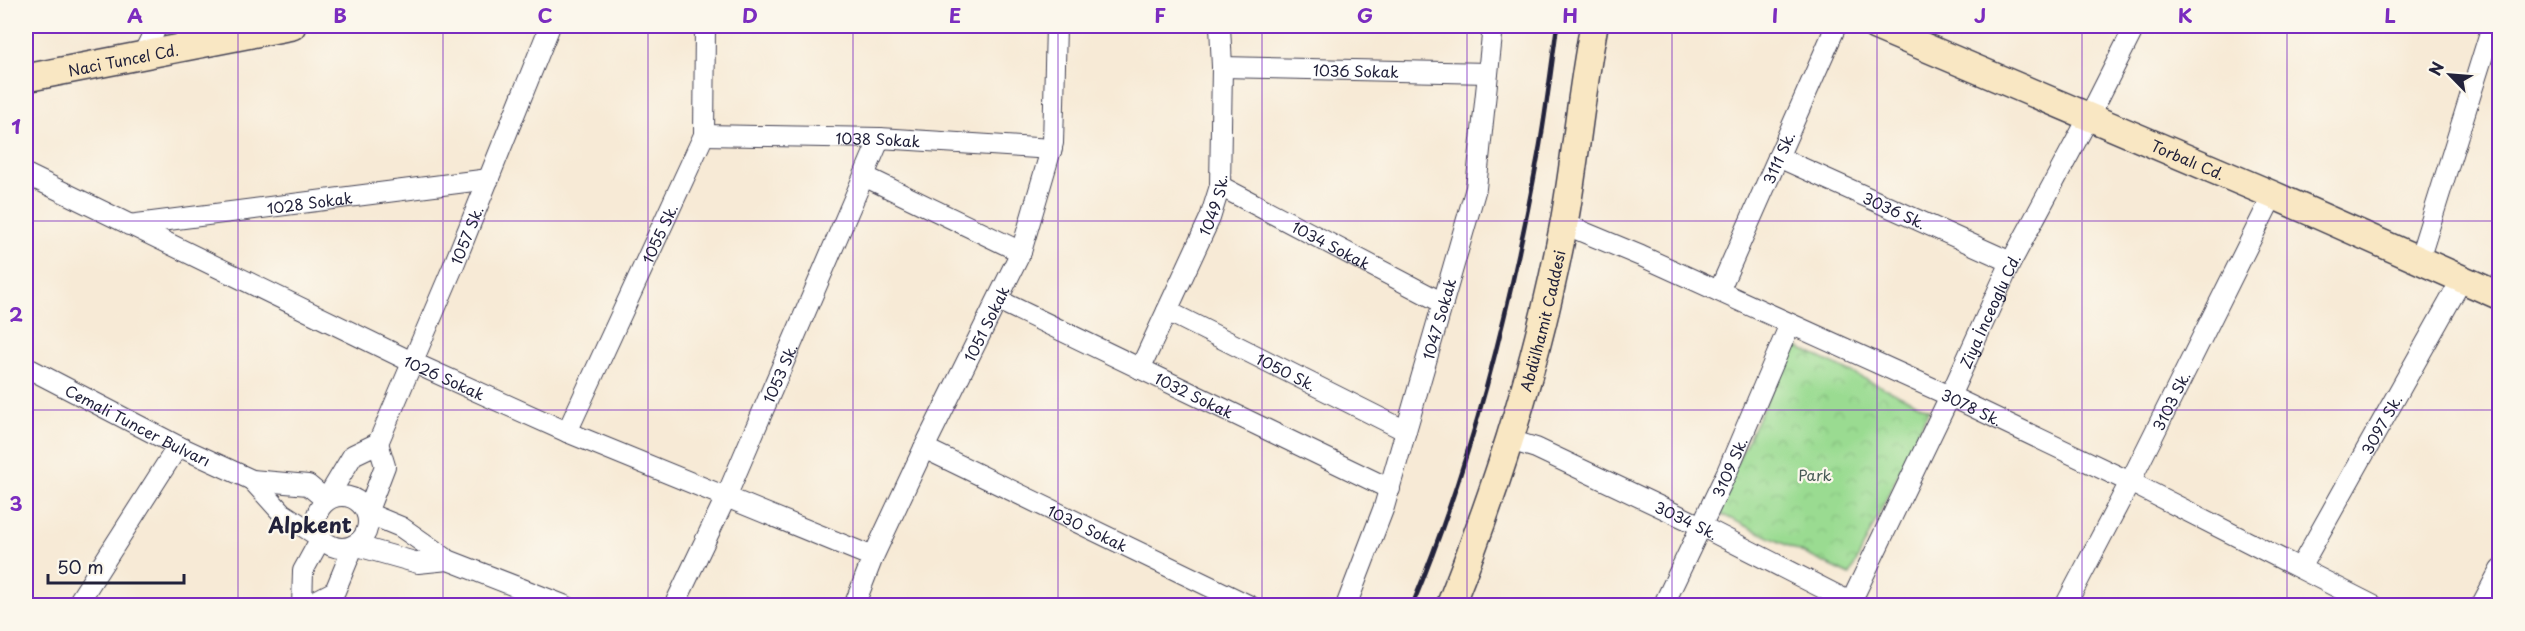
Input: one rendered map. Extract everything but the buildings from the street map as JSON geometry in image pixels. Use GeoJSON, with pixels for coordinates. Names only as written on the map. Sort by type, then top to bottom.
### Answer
{"type":"FeatureCollection","features":[{"type":"Feature","properties":{"kind":"main road","name":"Naci Tuncel Cd."},"geometry":{"type":"LineString","coordinates":[[26,78],[292,26]]}},
{"type":"Feature","properties":{"kind":"main road","name":"Abdülhamit Caddesi"},"geometry":{"type":"LineString","coordinates":[[1450,606],[1510,440],[1564,224],[1594,26]]}},
{"type":"Feature","properties":{"kind":"main road","name":"Torbalı Cd."},"geometry":{"type":"LineString","coordinates":[[1875,26],[2273,195],[2499,296]]}},
{"type":"Feature","properties":{"kind":"street"},"geometry":{"type":"LineString","coordinates":[[142,56],[157,26]]}},
{"type":"Feature","properties":{"kind":"street","name":"1057 Sk."},"geometry":{"type":"LineString","coordinates":[[378,443],[414,363],[550,26]]}},
{"type":"Feature","properties":{"kind":"street","name":"1055 Sk."},"geometry":{"type":"LineString","coordinates":[[567,432],[704,135],[705,26]]}},
{"type":"Feature","properties":{"kind":"street","name":"1051 Sokak"},"geometry":{"type":"LineString","coordinates":[[854,606],[873,557],[924,448],[1021,252],[1052,149],[1056,26]]}},
{"type":"Feature","properties":{"kind":"street","name":"1049 Sk."},"geometry":{"type":"LineString","coordinates":[[1140,369],[1210,218],[1220,186],[1222,67],[1220,26]]}},
{"type":"Feature","properties":{"kind":"street","name":"1047 Sokak"},"geometry":{"type":"LineString","coordinates":[[1346,606],[1390,489],[1476,188],[1492,26]]}},
{"type":"Feature","properties":{"kind":"street","name":"3111 Sk."},"geometry":{"type":"LineString","coordinates":[[1719,291],[1836,26]]}},
{"type":"Feature","properties":{"kind":"street","name":"Ziya İnceoglu Cd."},"geometry":{"type":"LineString","coordinates":[[1852,604],[2011,262],[2135,26]]}},
{"type":"Feature","properties":{"kind":"street"},"geometry":{"type":"LineString","coordinates":[[2419,260],[2493,26]]}},
{"type":"Feature","properties":{"kind":"street","name":"1036 Sokak"},"geometry":{"type":"LineString","coordinates":[[1222,67],[1488,73]]}},
{"type":"Feature","properties":{"kind":"street","name":"1038 Sokak"},"geometry":{"type":"LineString","coordinates":[[704,135],[880,138],[1052,149]]}},
{"type":"Feature","properties":{"kind":"street","name":"1053 Sk."},"geometry":{"type":"LineString","coordinates":[[674,606],[726,497],[880,138]]}},
{"type":"Feature","properties":{"kind":"street","name":"3036 Sk."},"geometry":{"type":"LineString","coordinates":[[1778,158],[2011,262]]}},
{"type":"Feature","properties":{"kind":"street","name":"1026 Sokak"},"geometry":{"type":"LineString","coordinates":[[26,174],[414,363],[567,432],[873,557]]}},
{"type":"Feature","properties":{"kind":"street"},"geometry":{"type":"LineString","coordinates":[[864,176],[1021,252]]}},
{"type":"Feature","properties":{"kind":"street","name":"1028 Sokak"},"geometry":{"type":"LineString","coordinates":[[129,225],[489,179]]}},
{"type":"Feature","properties":{"kind":"street","name":"1034 Sokak"},"geometry":{"type":"LineString","coordinates":[[1220,186],[1443,303]]}},
{"type":"Feature","properties":{"kind":"street","name":"3103 Sk."},"geometry":{"type":"LineString","coordinates":[[2065,606],[2130,482],[2273,195]]}},
{"type":"Feature","properties":{"kind":"street","name":"3078 Sk."},"geometry":{"type":"LineString","coordinates":[[1564,224],[1719,291],[1950,396],[2130,482],[2300,568],[2365,604]]}},
{"type":"Feature","properties":{"kind":"street","name":"3097 Sk."},"geometry":{"type":"LineString","coordinates":[[2300,568],[2462,279]]}},
{"type":"Feature","properties":{"kind":"street","name":"1032 Sokak"},"geometry":{"type":"LineString","coordinates":[[998,300],[1390,489]]}},
{"type":"Feature","properties":{"kind":"street","name":"1050 Sk."},"geometry":{"type":"LineString","coordinates":[[1167,311],[1406,431]]}},
{"type":"Feature","properties":{"kind":"street","name":"3109 Sk."},"geometry":{"type":"LineString","coordinates":[[1663,606],[1727,472],[1790,324]]}},
{"type":"Feature","properties":{"kind":"street","name":"Cemali Tuncer Bulvarı"},"geometry":{"type":"LineString","coordinates":[[28,375],[252,480]]}},
{"type":"Feature","properties":{"kind":"street","name":"3034 Sk."},"geometry":{"type":"LineString","coordinates":[[1510,440],[1536,448],[1701,526],[1852,604]]}},
{"type":"Feature","properties":{"kind":"street"},"geometry":{"type":"LineString","coordinates":[[378,443],[385,466],[367,513],[366,531],[354,545],[335,591],[304,606],[303,571],[321,538],[315,522],[320,506],[326,500],[353,454],[378,443]]}},
{"type":"Feature","properties":{"kind":"street"},"geometry":{"type":"LineString","coordinates":[[76,606],[178,446]]}},
{"type":"Feature","properties":{"kind":"street","name":"1030 Sokak"},"geometry":{"type":"LineString","coordinates":[[924,448],[1250,606]]}},
{"type":"Feature","properties":{"kind":"street"},"geometry":{"type":"LineString","coordinates":[[252,480],[308,485],[326,500]]}},
{"type":"Feature","properties":{"kind":"street"},"geometry":{"type":"LineString","coordinates":[[252,480],[282,513],[337,548],[354,545],[418,564],[448,560]]}},
{"type":"Feature","properties":{"kind":"street"},"geometry":{"type":"LineString","coordinates":[[326,500],[334,496],[350,496],[363,506],[367,513],[401,527],[448,560],[566,606]]}},
{"type":"Feature","properties":{"kind":"street"},"geometry":{"type":"LineString","coordinates":[[2481,606],[2499,570]]}},
{"type":"Feature","properties":{"kind":"green space","name":"Park"},"geometry":{"type":"Polygon","coordinates":[[[1793,345],[1929,409],[1850,575],[1714,511],[1793,345]]]}},
{"type":"Feature","properties":{"kind":"railway"},"geometry":{"type":"LineString","coordinates":[[1412,606],[1471,441],[1502,328],[1538,156],[1557,26]]}},
{"type":"Feature","properties":{"kind":"district","name":"Alpkent"},"geometry":{"type":"Point","coordinates":[310,524]}}]}
